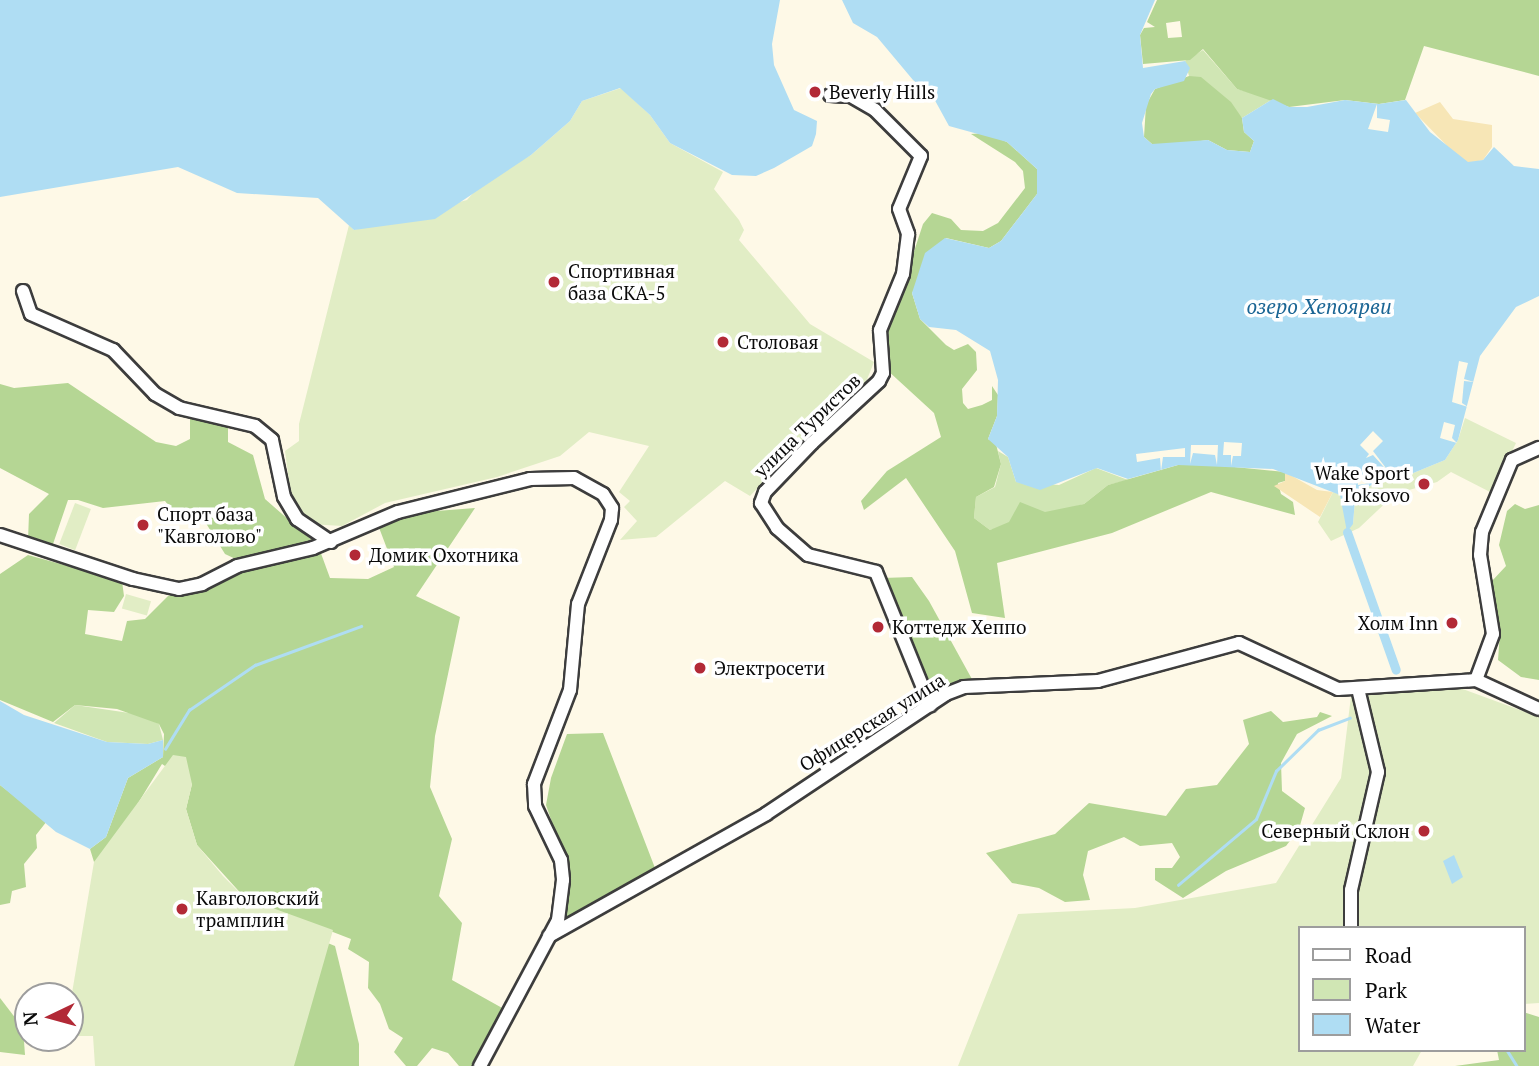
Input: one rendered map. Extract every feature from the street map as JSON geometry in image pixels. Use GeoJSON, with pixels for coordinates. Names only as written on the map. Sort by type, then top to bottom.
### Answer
{"type":"FeatureCollection","features":[{"type":"Feature","properties":{"kind":"street","name":"улица Туристов"},"geometry":{"type":"LineString","coordinates":[[830,94],[851,96],[875,110],[921,156],[899,209],[908,234],[907,252],[903,274],[880,330],[883,373],[879,382],[765,492],[765,512],[808,555],[876,572],[930,705]]}},
{"type":"Feature","properties":{"kind":"street"},"geometry":{"type":"LineString","coordinates":[[23,291],[31,314],[113,350],[155,394],[180,408],[255,426],[272,440],[284,497],[297,519],[331,542]]}},
{"type":"Feature","properties":{"kind":"street"},"geometry":{"type":"LineString","coordinates":[[1539,448],[1512,460],[1482,532],[1480,555],[1493,634],[1476,680],[1539,709]]}},
{"type":"Feature","properties":{"kind":"street"},"geometry":{"type":"LineString","coordinates":[[0,536],[133,579],[179,589],[202,584],[237,566],[331,542],[398,512],[553,475],[591,484],[612,508],[606,536],[578,604],[570,690],[534,784],[535,806],[561,860],[563,880],[558,919],[480,1066]]}},
{"type":"Feature","properties":{"kind":"street","name":"Офицерская улица"},"geometry":{"type":"LineString","coordinates":[[549,936],[766,814],[930,705],[964,688],[1098,681],[1239,643],[1315,682],[1362,688],[1476,680]]}},
{"type":"Feature","properties":{"kind":"street"},"geometry":{"type":"LineString","coordinates":[[1351,926],[1351,890],[1378,772],[1362,688]]}},
{"type":"Feature","properties":{"kind":"green space"},"geometry":{"type":"Polygon","coordinates":[[[1157,0],[1539,0],[1539,76],[1424,46],[1405,100],[1379,104],[1345,100],[1289,107],[1237,89],[1203,49],[1190,60],[1143,64],[1140,35],[1144,28],[1155,27],[1147,22],[1157,0]],[[1180,21],[1166,23],[1168,38],[1182,37],[1180,21]]]}},
{"type":"Feature","properties":{"kind":"green space"},"geometry":{"type":"Polygon","coordinates":[[[1203,50],[1237,89],[1273,99],[1242,118],[1189,76],[1185,61],[1203,50]]]}},
{"type":"Feature","properties":{"kind":"green space"},"geometry":{"type":"Polygon","coordinates":[[[1189,76],[1201,77],[1231,102],[1242,118],[1244,132],[1254,141],[1250,152],[1227,150],[1208,140],[1172,145],[1152,144],[1144,137],[1146,105],[1155,89],[1189,76]]]}},
{"type":"Feature","properties":{"kind":"green space","name":"Спортивная база СКА-5"},"geometry":{"type":"Polygon","coordinates":[[[621,88],[650,115],[670,143],[723,172],[714,189],[744,230],[739,240],[810,324],[874,362],[864,387],[807,436],[750,496],[725,481],[656,537],[620,540],[637,521],[624,507],[630,501],[619,492],[649,446],[589,432],[560,456],[497,477],[385,503],[342,526],[310,524],[292,503],[285,451],[299,441],[299,424],[349,225],[354,230],[467,200],[481,184],[531,155],[570,121],[582,101],[621,88]]]}},
{"type":"Feature","properties":{"kind":"green space"},"geometry":{"type":"Polygon","coordinates":[[[985,133],[1007,142],[1037,169],[1037,194],[1001,241],[989,248],[946,238],[912,293],[920,319],[946,345],[954,350],[968,344],[976,352],[977,370],[962,389],[963,403],[968,409],[992,400],[992,386],[998,395],[997,416],[988,439],[996,444],[1001,464],[994,487],[976,497],[974,518],[990,530],[1009,522],[1020,502],[1045,512],[1084,504],[1108,485],[1178,465],[1204,464],[1285,472],[1285,481],[1278,483],[1281,494],[1293,502],[1295,515],[1211,492],[1112,533],[997,563],[1005,618],[972,613],[955,551],[906,478],[864,510],[861,501],[887,471],[941,437],[934,413],[886,369],[888,331],[923,224],[932,213],[951,219],[961,230],[983,231],[998,223],[1025,188],[1023,171],[1015,162],[971,134],[985,133]]]}},
{"type":"Feature","properties":{"kind":"green space"},"geometry":{"type":"Polygon","coordinates":[[[68,383],[156,442],[176,446],[190,439],[190,412],[228,421],[228,442],[253,455],[265,499],[314,542],[242,562],[225,554],[204,520],[188,524],[184,514],[176,515],[165,501],[103,508],[78,500],[68,500],[52,547],[28,540],[29,514],[49,494],[0,468],[0,384],[14,388],[68,383]]]}},
{"type":"Feature","properties":{"kind":"green space"},"geometry":{"type":"Polygon","coordinates":[[[1465,418],[1516,443],[1492,493],[1451,472],[1437,482],[1395,494],[1359,528],[1331,541],[1318,522],[1333,492],[1341,495],[1353,524],[1355,500],[1364,489],[1398,472],[1406,476],[1445,460],[1458,440],[1465,418]]]}},
{"type":"Feature","properties":{"kind":"green space"},"geometry":{"type":"Polygon","coordinates":[[[998,451],[1008,457],[1016,482],[1059,485],[1096,468],[1128,480],[1108,485],[1084,504],[990,530],[974,518],[976,497],[995,487],[1001,464],[998,451]]]}},
{"type":"Feature","properties":{"kind":"green space"},"geometry":{"type":"Polygon","coordinates":[[[75,503],[91,509],[75,550],[59,544],[75,503]]]}},
{"type":"Feature","properties":{"kind":"green space"},"geometry":{"type":"Polygon","coordinates":[[[1515,504],[1525,509],[1539,505],[1539,680],[1521,677],[1498,660],[1500,632],[1492,581],[1506,566],[1499,545],[1507,511],[1515,504]]]}},
{"type":"Feature","properties":{"kind":"green space"},"geometry":{"type":"Polygon","coordinates":[[[475,508],[416,596],[460,617],[435,736],[430,787],[452,839],[439,896],[462,923],[452,980],[504,1009],[475,1066],[459,1066],[448,1053],[432,1048],[417,1066],[406,1066],[394,1052],[403,1038],[389,1029],[380,1004],[368,988],[369,962],[348,949],[351,939],[245,898],[197,845],[186,809],[192,784],[162,764],[104,859],[94,862],[90,849],[106,837],[128,778],[163,757],[164,734],[159,724],[117,709],[75,705],[53,722],[0,700],[0,574],[28,555],[122,581],[124,596],[114,612],[88,610],[85,634],[122,641],[127,621],[145,619],[168,596],[211,583],[228,571],[319,548],[330,578],[368,579],[394,567],[378,525],[398,514],[475,508]]]}},
{"type":"Feature","properties":{"kind":"green space"},"geometry":{"type":"Polygon","coordinates":[[[912,577],[929,601],[973,681],[951,685],[932,695],[883,578],[912,577]]]}},
{"type":"Feature","properties":{"kind":"green space"},"geometry":{"type":"Polygon","coordinates":[[[126,594],[151,601],[147,616],[122,608],[126,594]]]}},
{"type":"Feature","properties":{"kind":"green space","name":"Северный Склон"},"geometry":{"type":"Polygon","coordinates":[[[1460,688],[1539,717],[1539,1003],[1525,1004],[1525,926],[1298,926],[1298,1052],[1421,1052],[1413,1066],[958,1066],[1018,914],[1135,908],[1276,883],[1341,778],[1351,696],[1460,688]]]}},
{"type":"Feature","properties":{"kind":"green space"},"geometry":{"type":"Polygon","coordinates":[[[75,705],[143,715],[159,724],[163,740],[148,744],[107,742],[54,723],[75,705]]]}},
{"type":"Feature","properties":{"kind":"green space"},"geometry":{"type":"Polygon","coordinates":[[[1271,711],[1283,722],[1317,717],[1320,712],[1332,716],[1297,734],[1281,763],[1282,791],[1305,808],[1299,829],[1286,846],[1226,871],[1183,898],[1155,880],[1155,868],[1172,868],[1180,857],[1172,843],[1140,846],[1124,837],[1088,851],[1083,875],[1090,900],[1065,902],[1039,888],[1012,883],[986,853],[1055,834],[1089,803],[1166,816],[1186,789],[1217,785],[1249,744],[1243,720],[1271,711]]]}},
{"type":"Feature","properties":{"kind":"green space"},"geometry":{"type":"Polygon","coordinates":[[[603,733],[655,868],[564,920],[568,869],[546,805],[551,778],[567,734],[603,733]]]}},
{"type":"Feature","properties":{"kind":"green space","name":"Кавголовский трамплин"},"geometry":{"type":"Polygon","coordinates":[[[173,755],[186,757],[192,784],[186,809],[197,845],[223,876],[245,898],[333,930],[294,1066],[95,1066],[93,1036],[84,1036],[84,982],[74,982],[94,862],[173,755]]]}},
{"type":"Feature","properties":{"kind":"green space"},"geometry":{"type":"Polygon","coordinates":[[[0,785],[47,821],[36,835],[37,848],[24,864],[26,887],[12,891],[10,903],[0,905],[0,785]]]}},
{"type":"Feature","properties":{"kind":"green space"},"geometry":{"type":"Polygon","coordinates":[[[318,939],[335,946],[359,1044],[359,1066],[267,1066],[318,939]]]}},
{"type":"Feature","properties":{"kind":"green space"},"geometry":{"type":"Polygon","coordinates":[[[0,998],[14,1016],[14,1052],[25,1052],[25,1055],[0,1052],[0,998]]]}},
{"type":"Feature","properties":{"kind":"green space"},"geometry":{"type":"Polygon","coordinates":[[[1525,1013],[1539,1017],[1539,1066],[1455,1066],[1499,1060],[1497,1052],[1525,1052],[1525,1013]]]}},
{"type":"Feature","properties":{"kind":"sand"},"geometry":{"type":"Polygon","coordinates":[[[1440,102],[1453,119],[1492,125],[1492,147],[1483,160],[1468,163],[1457,156],[1415,113],[1440,102]]]}},
{"type":"Feature","properties":{"kind":"sand"},"geometry":{"type":"Polygon","coordinates":[[[1285,472],[1317,490],[1333,492],[1320,517],[1274,486],[1285,481],[1285,472]]]}},
{"type":"Feature","properties":{"kind":"water"},"geometry":{"type":"Polygon","coordinates":[[[0,0],[780,0],[772,44],[774,65],[794,110],[817,121],[816,134],[812,146],[774,168],[756,176],[732,175],[670,143],[650,115],[620,88],[582,101],[570,121],[531,155],[435,219],[354,230],[318,198],[237,193],[178,167],[0,197],[0,0]]]}},
{"type":"Feature","properties":{"kind":"water","name":"озеро Хепоярви"},"geometry":{"type":"Polygon","coordinates":[[[842,0],[1155,0],[1140,35],[1143,68],[1185,61],[1190,68],[1184,81],[1155,89],[1151,94],[1142,123],[1144,137],[1152,144],[1208,140],[1227,150],[1250,152],[1254,141],[1244,132],[1242,118],[1273,99],[1289,107],[1307,107],[1345,100],[1379,104],[1406,100],[1430,132],[1468,162],[1483,160],[1494,147],[1514,166],[1539,169],[1539,296],[1516,307],[1480,356],[1458,440],[1445,460],[1406,476],[1397,472],[1364,489],[1355,500],[1353,524],[1347,532],[1340,495],[1273,469],[1178,465],[1128,479],[1097,468],[1040,490],[1016,482],[1008,457],[988,439],[997,416],[998,380],[990,351],[956,330],[929,327],[920,319],[912,293],[925,253],[945,238],[989,248],[1001,241],[1037,194],[1037,169],[1007,142],[949,126],[932,95],[913,80],[877,37],[853,23],[842,0]]]}},
{"type":"Feature","properties":{"kind":"water"},"geometry":{"type":"Polygon","coordinates":[[[0,701],[24,715],[107,742],[148,744],[163,740],[163,757],[128,778],[106,837],[90,849],[56,832],[0,785],[0,701]]]}},
{"type":"Feature","properties":{"kind":"water"},"geometry":{"type":"Polygon","coordinates":[[[1454,855],[1463,877],[1452,884],[1443,861],[1454,855]]]}},
{"type":"Feature","properties":{"kind":"pier"},"geometry":{"type":"Polygon","coordinates":[[[1377,104],[1377,118],[1390,120],[1388,132],[1368,129],[1377,104]]]}},
{"type":"Feature","properties":{"kind":"pier"},"geometry":{"type":"Polygon","coordinates":[[[1459,361],[1468,363],[1464,379],[1474,382],[1464,381],[1462,403],[1468,407],[1452,402],[1459,361]]]}},
{"type":"Feature","properties":{"kind":"pier"},"geometry":{"type":"Polygon","coordinates":[[[1444,422],[1455,425],[1452,438],[1457,443],[1440,438],[1444,422]]]}},
{"type":"Feature","properties":{"kind":"pier"},"geometry":{"type":"Polygon","coordinates":[[[1373,431],[1383,441],[1373,451],[1392,476],[1373,455],[1366,458],[1369,454],[1360,445],[1373,431]]]}},
{"type":"Feature","properties":{"kind":"pier"},"geometry":{"type":"Polygon","coordinates":[[[1224,442],[1242,443],[1241,456],[1233,456],[1231,466],[1231,455],[1223,455],[1224,442]]]}},
{"type":"Feature","properties":{"kind":"pier"},"geometry":{"type":"Polygon","coordinates":[[[1191,445],[1218,445],[1217,465],[1215,455],[1193,453],[1190,464],[1191,445]]]}},
{"type":"Feature","properties":{"kind":"pier"},"geometry":{"type":"Polygon","coordinates":[[[1185,448],[1185,457],[1163,457],[1161,471],[1160,458],[1137,462],[1136,454],[1185,448]]]}},
{"type":"Feature","properties":{"kind":"pier"},"geometry":{"type":"Polygon","coordinates":[[[1384,472],[1382,481],[1358,485],[1357,476],[1384,472]]]}},
{"type":"Feature","properties":{"kind":"waterway"},"geometry":{"type":"LineString","coordinates":[[1347,532],[1396,670]]}},
{"type":"Feature","properties":{"kind":"waterway"},"geometry":{"type":"LineString","coordinates":[[165,749],[189,710],[255,665],[361,626]]}},
{"type":"Feature","properties":{"kind":"waterway"},"geometry":{"type":"LineString","coordinates":[[1178,885],[1256,819],[1276,771],[1318,730],[1350,718]]}},
{"type":"Feature","properties":{"kind":"waterway"},"geometry":{"type":"LineString","coordinates":[[1508,1052],[1517,1066]]}},
{"type":"Feature","properties":{"kind":"place","name":"Beverly Hills"},"geometry":{"type":"Point","coordinates":[815,92]}},
{"type":"Feature","properties":{"kind":"place","name":"Спортивная база СКА-5"},"geometry":{"type":"Point","coordinates":[554,282]}},
{"type":"Feature","properties":{"kind":"place","name":"Столовая"},"geometry":{"type":"Point","coordinates":[723,342]}},
{"type":"Feature","properties":{"kind":"place","name":"Wake Sport Toksovo"},"geometry":{"type":"Point","coordinates":[1424,484]}},
{"type":"Feature","properties":{"kind":"place","name":"Спорт база \"Кавголово\""},"geometry":{"type":"Point","coordinates":[143,525]}},
{"type":"Feature","properties":{"kind":"place","name":"Домик Охотника"},"geometry":{"type":"Point","coordinates":[355,555]}},
{"type":"Feature","properties":{"kind":"place","name":"Холм Inn"},"geometry":{"type":"Point","coordinates":[1452,623]}},
{"type":"Feature","properties":{"kind":"place","name":"Коттедж Хеппо"},"geometry":{"type":"Point","coordinates":[878,627]}},
{"type":"Feature","properties":{"kind":"place","name":"Электросети"},"geometry":{"type":"Point","coordinates":[700,668]}},
{"type":"Feature","properties":{"kind":"place","name":"Северный Склон"},"geometry":{"type":"Point","coordinates":[1424,831]}},
{"type":"Feature","properties":{"kind":"place","name":"Кавголовский трамплин"},"geometry":{"type":"Point","coordinates":[182,909]}}]}
